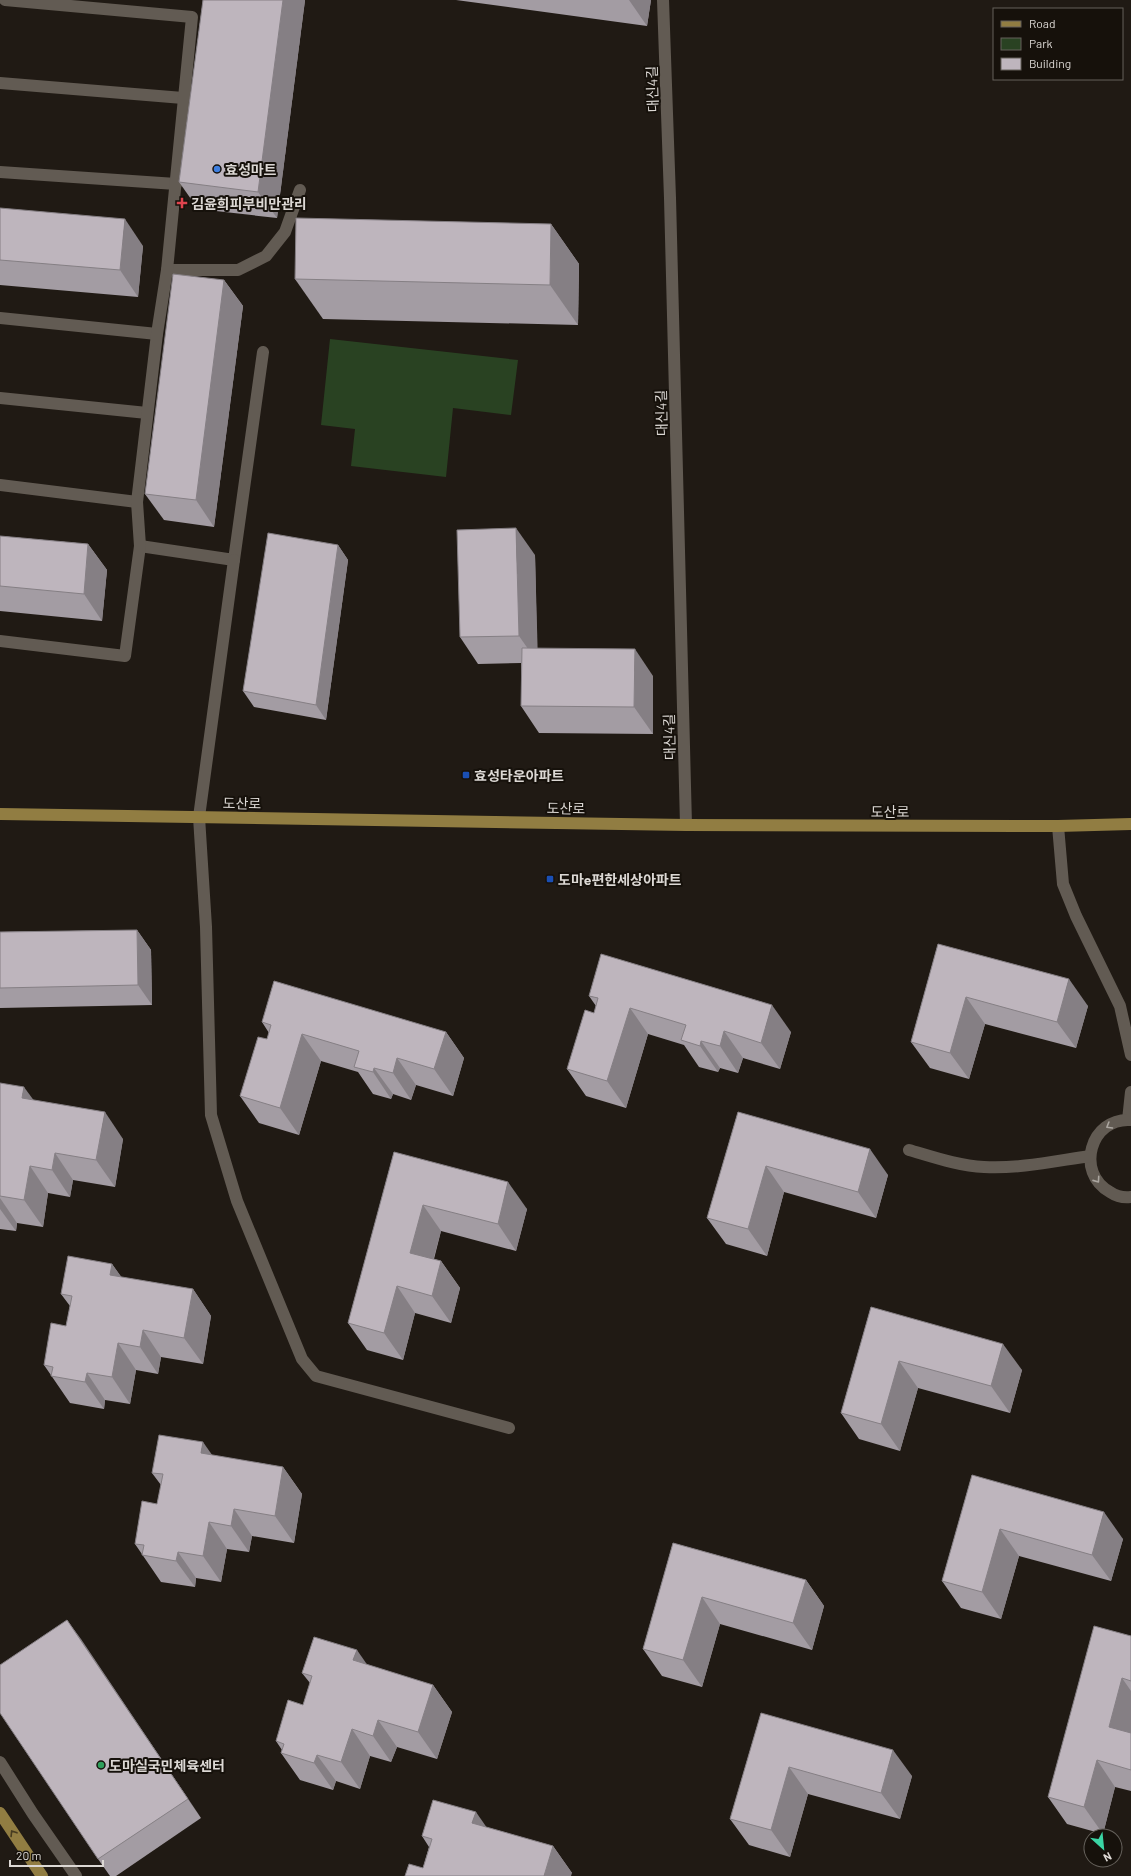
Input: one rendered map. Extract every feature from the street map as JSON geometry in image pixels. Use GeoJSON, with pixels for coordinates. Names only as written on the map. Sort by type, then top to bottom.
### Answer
{"type":"FeatureCollection","features":[{"type":"Feature","properties":{"kind":"main road","name":"도산로"},"geometry":{"type":"LineString","coordinates":[[0,814],[686,825],[1058,826],[1131,824]]}},
{"type":"Feature","properties":{"kind":"main road"},"geometry":{"type":"LineString","coordinates":[[0,1813],[42,1876]]}},
{"type":"Feature","properties":{"kind":"street"},"geometry":{"type":"LineString","coordinates":[[0,641],[125,656],[140,546],[137,502],[157,334],[167,270],[192,17],[5,0]]}},
{"type":"Feature","properties":{"kind":"street","name":"대신4길"},"geometry":{"type":"LineString","coordinates":[[664,0],[686,825]]}},
{"type":"Feature","properties":{"kind":"street"},"geometry":{"type":"LineString","coordinates":[[0,83],[183,98]]}},
{"type":"Feature","properties":{"kind":"street"},"geometry":{"type":"LineString","coordinates":[[0,172],[176,184]]}},
{"type":"Feature","properties":{"kind":"street"},"geometry":{"type":"LineString","coordinates":[[167,270],[238,270],[266,256],[285,232],[300,190]]}},
{"type":"Feature","properties":{"kind":"street"},"geometry":{"type":"LineString","coordinates":[[0,318],[157,334]]}},
{"type":"Feature","properties":{"kind":"street"},"geometry":{"type":"LineString","coordinates":[[263,352],[199,817],[206,927],[211,1115],[237,1201],[302,1359],[316,1376],[509,1428]]}},
{"type":"Feature","properties":{"kind":"street"},"geometry":{"type":"LineString","coordinates":[[0,398],[147,413]]}},
{"type":"Feature","properties":{"kind":"street"},"geometry":{"type":"LineString","coordinates":[[0,485],[137,502]]}},
{"type":"Feature","properties":{"kind":"street"},"geometry":{"type":"LineString","coordinates":[[140,546],[234,560]]}},
{"type":"Feature","properties":{"kind":"street"},"geometry":{"type":"LineString","coordinates":[[1058,826],[1063,884],[1076,916],[1120,1006],[1131,1055]]}},
{"type":"Feature","properties":{"kind":"street"},"geometry":{"type":"LineString","coordinates":[[1131,1092],[1130,1120],[1109,1125],[1099,1133],[1092,1143],[1090,1156],[1090,1168],[1096,1180],[1104,1189],[1115,1195],[1131,1197]]}},
{"type":"Feature","properties":{"kind":"street"},"geometry":{"type":"LineString","coordinates":[[909,1150],[947,1160],[983,1167],[1035,1165],[1090,1156]]}},
{"type":"Feature","properties":{"kind":"street"},"geometry":{"type":"LineString","coordinates":[[0,1762],[32,1814],[76,1876]]}},
{"type":"Feature","properties":{"kind":"green space"},"geometry":{"type":"Polygon","coordinates":[[[330,339],[518,360],[511,415],[453,408],[446,477],[351,466],[355,429],[321,425],[330,339]]]}},
{"type":"Feature","properties":{"kind":"building"},"geometry":{"type":"Polygon","coordinates":[[[203,0],[283,0],[258,192],[179,182],[203,0]]]}},
{"type":"Feature","properties":{"kind":"building"},"geometry":{"type":"Polygon","coordinates":[[[0,208],[125,219],[120,270],[0,260],[0,208]]]}},
{"type":"Feature","properties":{"kind":"building"},"geometry":{"type":"Polygon","coordinates":[[[296,218],[551,224],[550,285],[295,279],[296,218]]]}},
{"type":"Feature","properties":{"kind":"building"},"geometry":{"type":"Polygon","coordinates":[[[173,274],[224,280],[196,500],[145,494],[173,274]]]}},
{"type":"Feature","properties":{"kind":"building"},"geometry":{"type":"Polygon","coordinates":[[[516,528],[519,636],[460,637],[457,530],[516,528]]]}},
{"type":"Feature","properties":{"kind":"building"},"geometry":{"type":"Polygon","coordinates":[[[268,533],[338,545],[316,705],[243,691],[268,533]]]}},
{"type":"Feature","properties":{"kind":"building"},"geometry":{"type":"Polygon","coordinates":[[[0,536],[88,544],[84,594],[0,586],[0,536]]]}},
{"type":"Feature","properties":{"kind":"building"},"geometry":{"type":"Polygon","coordinates":[[[522,648],[635,649],[634,707],[521,706],[522,648]]]}},
{"type":"Feature","properties":{"kind":"building"},"geometry":{"type":"Polygon","coordinates":[[[137,930],[138,985],[0,988],[0,932],[137,930]]]}},
{"type":"Feature","properties":{"kind":"building"},"geometry":{"type":"Polygon","coordinates":[[[938,944],[1069,979],[1057,1022],[966,997],[950,1053],[911,1042],[938,944]]]}},
{"type":"Feature","properties":{"kind":"building"},"geometry":{"type":"Polygon","coordinates":[[[601,954],[772,1005],[761,1043],[724,1031],[720,1046],[701,1041],[700,1046],[681,1040],[686,1025],[630,1008],[607,1081],[567,1069],[585,1010],[594,1013],[598,998],[589,996],[601,954]]]}},
{"type":"Feature","properties":{"kind":"building"},"geometry":{"type":"Polygon","coordinates":[[[274,981],[446,1032],[434,1069],[397,1058],[393,1073],[374,1068],[373,1072],[354,1067],[359,1051],[302,1034],[280,1108],[240,1096],[258,1037],[267,1039],[271,1025],[262,1022],[274,981]]]}},
{"type":"Feature","properties":{"kind":"building"},"geometry":{"type":"Polygon","coordinates":[[[0,1083],[24,1087],[22,1098],[105,1112],[96,1160],[55,1153],[52,1170],[30,1166],[24,1200],[0,1196],[0,1083]]]}},
{"type":"Feature","properties":{"kind":"building"},"geometry":{"type":"Polygon","coordinates":[[[738,1112],[870,1149],[858,1192],[766,1166],[748,1229],[707,1218],[738,1112]]]}},
{"type":"Feature","properties":{"kind":"building"},"geometry":{"type":"Polygon","coordinates":[[[394,1152],[508,1182],[498,1224],[423,1205],[410,1253],[441,1261],[432,1296],[397,1286],[384,1333],[348,1323],[394,1152]]]}},
{"type":"Feature","properties":{"kind":"building"},"geometry":{"type":"Polygon","coordinates":[[[68,1256],[112,1264],[110,1275],[193,1289],[184,1338],[143,1330],[140,1347],[118,1343],[112,1377],[87,1373],[85,1382],[51,1376],[53,1367],[44,1365],[51,1323],[66,1326],[72,1296],[61,1294],[68,1256]]]}},
{"type":"Feature","properties":{"kind":"building"},"geometry":{"type":"Polygon","coordinates":[[[871,1307],[1003,1344],[991,1386],[899,1361],[881,1424],[841,1413],[871,1307]]]}},
{"type":"Feature","properties":{"kind":"building"},"geometry":{"type":"Polygon","coordinates":[[[159,1435],[203,1442],[201,1453],[283,1467],[275,1516],[234,1509],[231,1526],[209,1522],[203,1556],[178,1552],[176,1561],[142,1555],[144,1545],[135,1544],[142,1501],[157,1504],[163,1474],[152,1473],[159,1435]]]}},
{"type":"Feature","properties":{"kind":"building"},"geometry":{"type":"Polygon","coordinates":[[[972,1475],[1104,1512],[1092,1555],[1000,1529],[982,1592],[942,1581],[972,1475]]]}},
{"type":"Feature","properties":{"kind":"building"},"geometry":{"type":"Polygon","coordinates":[[[673,1543],[806,1580],[793,1623],[702,1597],[683,1660],[643,1649],[673,1543]]]}},
{"type":"Feature","properties":{"kind":"building","name":"도마실국민체육센터"},"geometry":{"type":"Polygon","coordinates":[[[67,1620],[188,1799],[98,1859],[0,1713],[0,1665],[67,1620]]]}},
{"type":"Feature","properties":{"kind":"building"},"geometry":{"type":"Polygon","coordinates":[[[1094,1626],[1131,1636],[1131,1681],[1122,1678],[1109,1727],[1131,1733],[1131,1770],[1097,1760],[1084,1807],[1048,1797],[1094,1626]]]}},
{"type":"Feature","properties":{"kind":"building"},"geometry":{"type":"Polygon","coordinates":[[[314,1637],[357,1650],[353,1660],[433,1685],[418,1732],[378,1720],[373,1736],[352,1729],[341,1762],[317,1755],[314,1763],[281,1753],[284,1744],[276,1741],[288,1700],[303,1705],[312,1676],[302,1673],[314,1637]]]}},
{"type":"Feature","properties":{"kind":"building"},"geometry":{"type":"Polygon","coordinates":[[[761,1713],[893,1750],[881,1793],[789,1767],[771,1830],[730,1819],[761,1713]]]}},
{"type":"Feature","properties":{"kind":"building"},"geometry":{"type":"Polygon","coordinates":[[[433,1800],[476,1812],[472,1823],[553,1846],[544,1876],[405,1876],[409,1864],[423,1868],[432,1839],[422,1836],[433,1800]]]}},
{"type":"Feature","properties":{"kind":"place","name":"효성마트"},"geometry":{"type":"Point","coordinates":[217,169]}},
{"type":"Feature","properties":{"kind":"place","name":"김윤희피부비만관리"},"geometry":{"type":"Point","coordinates":[182,203]}},
{"type":"Feature","properties":{"kind":"place","name":"효성타운아파트"},"geometry":{"type":"Point","coordinates":[466,775]}},
{"type":"Feature","properties":{"kind":"place","name":"도마e편한세상아파트"},"geometry":{"type":"Point","coordinates":[550,879]}},
{"type":"Feature","properties":{"kind":"place","name":"도마실국민체육센터"},"geometry":{"type":"Point","coordinates":[101,1765]}}]}
